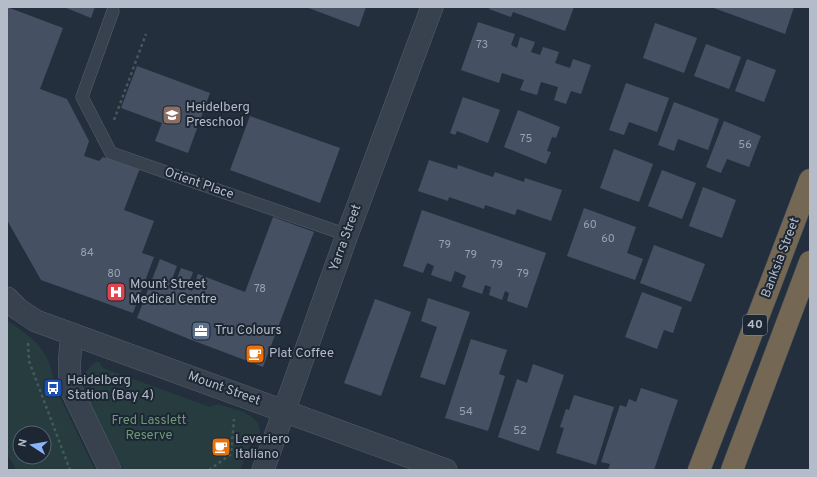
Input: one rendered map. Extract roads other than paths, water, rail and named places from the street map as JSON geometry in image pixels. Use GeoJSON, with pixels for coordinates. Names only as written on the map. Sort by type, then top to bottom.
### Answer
{"type":"FeatureCollection","features":[{"type":"Feature","properties":{"kind":"highway","name":"Banksia Street"},"geometry":{"type":"LineString","coordinates":[[699,470],[810,180]]}},
{"type":"Feature","properties":{"kind":"highway","name":"40"},"geometry":{"type":"LineString","coordinates":[[732,470],[810,262]]}},
{"type":"Feature","properties":{"kind":"street","name":"Yarra Street"},"geometry":{"type":"LineString","coordinates":[[263,470],[347,235],[432,7]]}},
{"type":"Feature","properties":{"kind":"street","name":"Mount Street"},"geometry":{"type":"LineString","coordinates":[[7,298],[29,317],[72,334],[446,470]]}},
{"type":"Feature","properties":{"kind":"street"},"geometry":{"type":"LineString","coordinates":[[72,334],[69,370],[71,389],[110,470]]}},
{"type":"Feature","properties":{"kind":"lane","name":"Orient Place"},"geometry":{"type":"LineString","coordinates":[[113,12],[82,97],[111,153],[347,235]]}},
{"type":"Feature","properties":{"kind":"place","name":"Heidelberg Preschool"},"geometry":{"type":"Point","coordinates":[172,115]}},
{"type":"Feature","properties":{"kind":"place","name":"Mount Street Medical Centre"},"geometry":{"type":"Point","coordinates":[116,292]}},
{"type":"Feature","properties":{"kind":"place","name":"Tru Colours"},"geometry":{"type":"Point","coordinates":[201,331]}},
{"type":"Feature","properties":{"kind":"place","name":"Plat Coffee"},"geometry":{"type":"Point","coordinates":[255,354]}},
{"type":"Feature","properties":{"kind":"place","name":"Heidelberg Station (Bay 4)"},"geometry":{"type":"Point","coordinates":[53,388]}},
{"type":"Feature","properties":{"kind":"place","name":"Leveriero Italiano"},"geometry":{"type":"Point","coordinates":[221,447]}},
{"type":"Feature","properties":{"kind":"park label","name":"Fred Lasslett Reserve"},"geometry":{"type":"Point","coordinates":[149,428]}}]}
